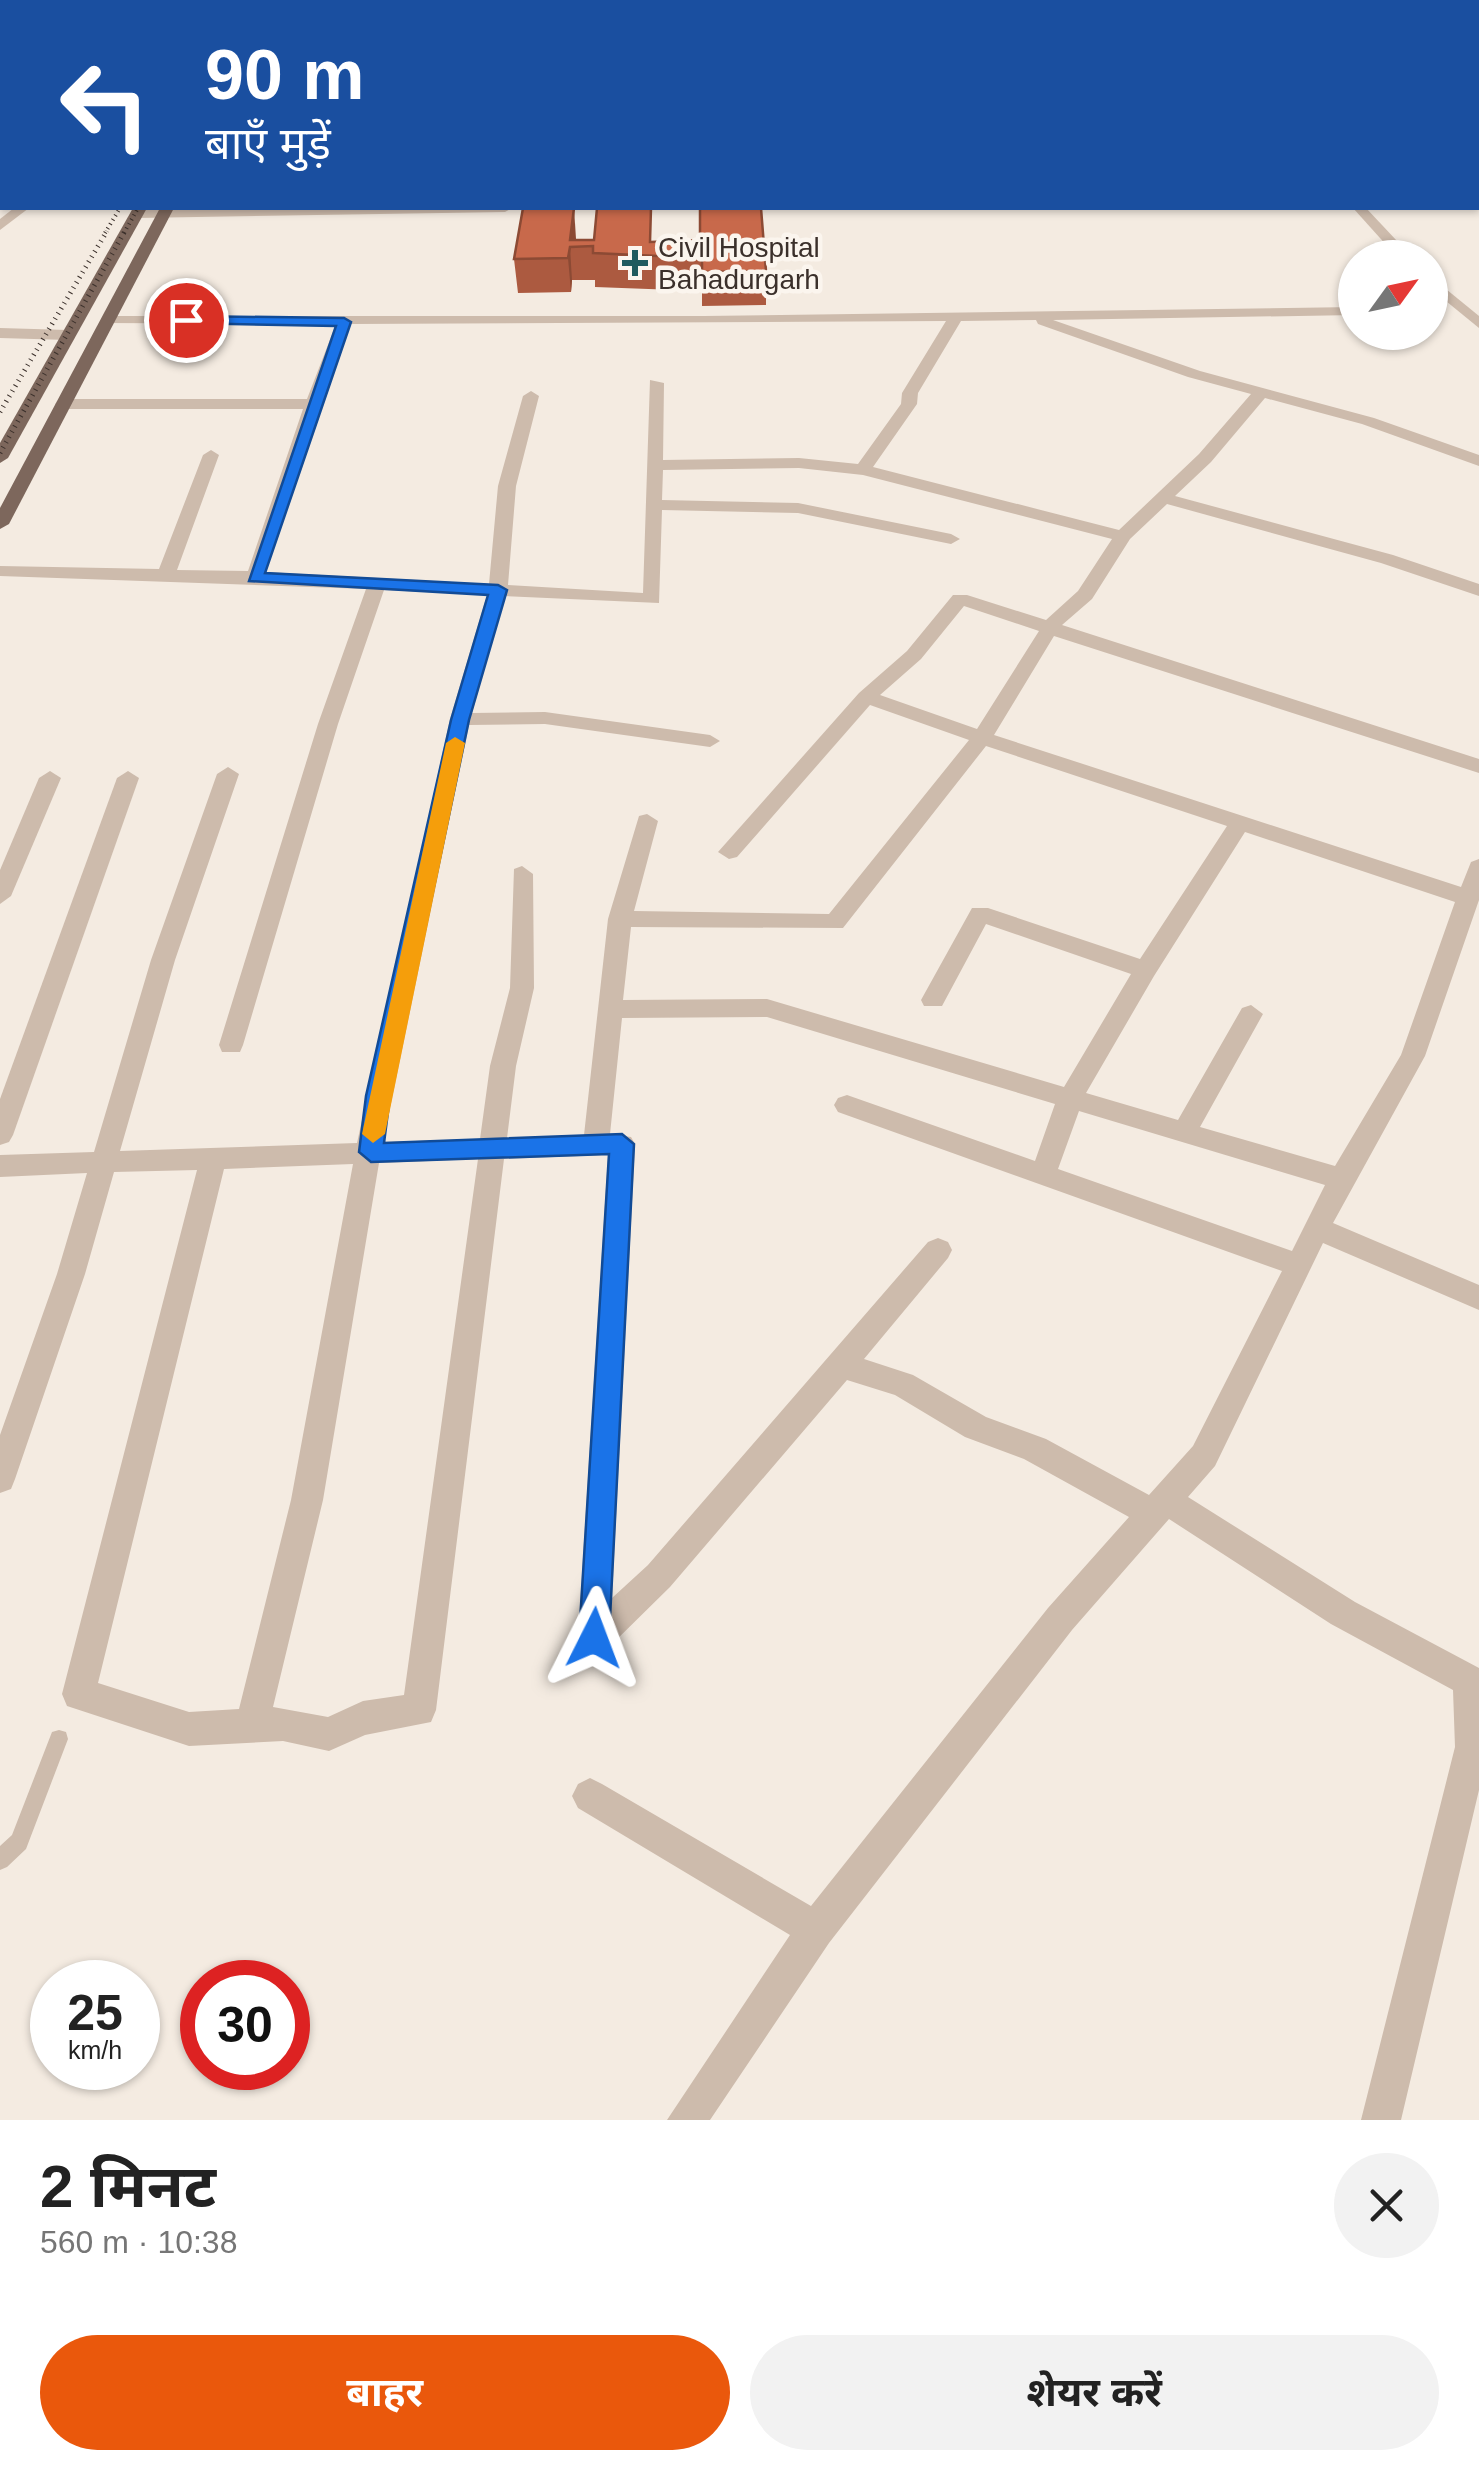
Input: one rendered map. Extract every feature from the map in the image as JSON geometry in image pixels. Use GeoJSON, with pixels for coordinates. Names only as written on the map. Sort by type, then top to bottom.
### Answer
{"type":"FeatureCollection","features":[{"type":"Feature","properties":{"kind":"main road"},"geometry":{"type":"LineString","coordinates":[[0,524],[166,210]]}},
{"type":"Feature","properties":{"kind":"main road"},"geometry":{"type":"LineString","coordinates":[[3,448],[139,211]]}},
{"type":"Feature","properties":{"kind":"street"},"geometry":{"type":"LineString","coordinates":[[0,226],[20,210]]}},
{"type":"Feature","properties":{"kind":"street"},"geometry":{"type":"LineString","coordinates":[[139,211],[166,210]]}},
{"type":"Feature","properties":{"kind":"street"},"geometry":{"type":"LineString","coordinates":[[1361,210],[1389,240]]}},
{"type":"Feature","properties":{"kind":"street"},"geometry":{"type":"LineString","coordinates":[[1448,296],[1479,324]]}},
{"type":"Feature","properties":{"kind":"street"},"geometry":{"type":"LineString","coordinates":[[1448,309],[1463,309]]}},
{"type":"Feature","properties":{"kind":"street"},"geometry":{"type":"LineString","coordinates":[[108,320],[344,322],[1338,311]]}},
{"type":"Feature","properties":{"kind":"street"},"geometry":{"type":"LineString","coordinates":[[862,470],[909,404],[910,393],[956,316]]}},
{"type":"Feature","properties":{"kind":"street"},"geometry":{"type":"LineString","coordinates":[[1030,316],[1096,342],[1368,421],[1479,462]]}},
{"type":"Feature","properties":{"kind":"street"},"geometry":{"type":"LineString","coordinates":[[255,577],[344,322]]}},
{"type":"Feature","properties":{"kind":"street"},"geometry":{"type":"LineString","coordinates":[[0,333],[68,335]]}},
{"type":"Feature","properties":{"kind":"street"},"geometry":{"type":"LineString","coordinates":[[0,571],[255,577],[652,599],[656,383]]}},
{"type":"Feature","properties":{"kind":"street"},"geometry":{"type":"LineString","coordinates":[[620,919],[834,922],[982,738],[1021,669],[1052,626],[1085,594],[1123,536],[1226,436],[1262,391]]}},
{"type":"Feature","properties":{"kind":"street"},"geometry":{"type":"LineString","coordinates":[[252,1725],[307,1500],[378,1096],[460,720],[498,590],[507,486],[531,396]]}},
{"type":"Feature","properties":{"kind":"street"},"geometry":{"type":"LineString","coordinates":[[64,404],[313,404]]}},
{"type":"Feature","properties":{"kind":"street"},"geometry":{"type":"LineString","coordinates":[[166,576],[211,455]]}},
{"type":"Feature","properties":{"kind":"street"},"geometry":{"type":"LineString","coordinates":[[654,465],[799,463],[862,470],[1123,536]]}},
{"type":"Feature","properties":{"kind":"street"},"geometry":{"type":"LineString","coordinates":[[1164,498],[1388,560],[1479,590]]}},
{"type":"Feature","properties":{"kind":"street"},"geometry":{"type":"LineString","coordinates":[[655,504],[798,508],[952,539]]}},
{"type":"Feature","properties":{"kind":"street"},"geometry":{"type":"LineString","coordinates":[[998,524],[1018,507]]}},
{"type":"Feature","properties":{"kind":"street"},"geometry":{"type":"LineString","coordinates":[[231,1045],[316,772],[323,731],[368,626],[376,585]]}},
{"type":"Feature","properties":{"kind":"street"},"geometry":{"type":"LineString","coordinates":[[730,852],[866,697],[914,655],[960,599],[1479,766]]}},
{"type":"Feature","properties":{"kind":"street"},"geometry":{"type":"LineString","coordinates":[[866,697],[1240,823],[1470,906]]}},
{"type":"Feature","properties":{"kind":"street"},"geometry":{"type":"LineString","coordinates":[[460,720],[544,718],[710,741]]}},
{"type":"Feature","properties":{"kind":"street"},"geometry":{"type":"LineString","coordinates":[[0,1479],[104,1162],[163,960],[228,774]]}},
{"type":"Feature","properties":{"kind":"street"},"geometry":{"type":"LineString","coordinates":[[0,896],[50,778]]}},
{"type":"Feature","properties":{"kind":"street"},"geometry":{"type":"LineString","coordinates":[[0,1136],[128,778]]}},
{"type":"Feature","properties":{"kind":"street"},"geometry":{"type":"LineString","coordinates":[[596,1145],[620,919],[647,821]]}},
{"type":"Feature","properties":{"kind":"street"},"geometry":{"type":"LineString","coordinates":[[1043,1174],[1070,1099],[1145,970],[1240,823]]}},
{"type":"Feature","properties":{"kind":"street"},"geometry":{"type":"LineString","coordinates":[[687,2120],[816,1930],[1060,1619],[1204,1456],[1342,1179],[1413,1056],[1470,906],[1479,867]]}},
{"type":"Feature","properties":{"kind":"street"},"geometry":{"type":"LineString","coordinates":[[213,1158],[79,1694],[189,1729],[282,1724],[329,1734],[363,1718],[419,1710],[503,1066],[522,988],[522,874]]}},
{"type":"Feature","properties":{"kind":"street"},"geometry":{"type":"LineString","coordinates":[[933,1000],[980,914],[1145,970]]}},
{"type":"Feature","properties":{"kind":"street"},"geometry":{"type":"LineString","coordinates":[[610,1009],[767,1008],[1342,1179]]}},
{"type":"Feature","properties":{"kind":"street"},"geometry":{"type":"LineString","coordinates":[[1184,1132],[1250,1014]]}},
{"type":"Feature","properties":{"kind":"street"},"geometry":{"type":"LineString","coordinates":[[847,1105],[1299,1264]]}},
{"type":"Feature","properties":{"kind":"street"},"geometry":{"type":"LineString","coordinates":[[0,1166],[622,1144],[594,1638],[659,1576],[938,1250]]}},
{"type":"Feature","properties":{"kind":"street"},"geometry":{"type":"LineString","coordinates":[[1317,1228],[1479,1298]]}},
{"type":"Feature","properties":{"kind":"street"},"geometry":{"type":"LineString","coordinates":[[841,1366],[903,1384],[976,1427],[1035,1448],[1159,1507],[1474,1684],[1472,1747],[1380,2120]]}},
{"type":"Feature","properties":{"kind":"street"},"geometry":{"type":"LineString","coordinates":[[590,1796],[816,1930]]}},
{"type":"Feature","properties":{"kind":"lane"},"geometry":{"type":"LineString","coordinates":[[0,1860],[19,1842],[59,1739]]}},
{"type":"Feature","properties":{"kind":"building"},"geometry":{"type":"Polygon","coordinates":[[[523,210],[574,210],[570,240],[594,240],[597,210],[651,210],[650,242],[700,240],[700,210],[761,210],[766,271],[702,272],[702,258],[593,253],[593,246],[570,247],[568,258],[514,259],[523,210]]]}},
{"type":"Feature","properties":{"kind":"railway"},"geometry":{"type":"LineString","coordinates":[[105,233],[119,210]]}},
{"type":"Feature","properties":{"kind":"railway"},"geometry":{"type":"LineString","coordinates":[[124,233],[137,210]]}},
{"type":"Feature","properties":{"kind":"railway"},"geometry":{"type":"LineString","coordinates":[[0,412],[107,231]]}},
{"type":"Feature","properties":{"kind":"railway"},"geometry":{"type":"LineString","coordinates":[[0,453],[125,231]]}},
{"type":"Feature","properties":{"kind":"slow traffic"},"geometry":{"type":"LineString","coordinates":[[373,1134],[455,743]]}},
{"type":"Feature","properties":{"kind":"place","name":"Civil Hospital Bahadurgarh"},"geometry":{"type":"Point","coordinates":[635,263]}},
{"type":"Feature","properties":{"kind":"route"},"geometry":{"type":"LineString","coordinates":[[186,320],[344,322],[255,577],[498,590],[460,720],[428,882],[378,1096],[371,1152],[622,1144],[594,1638]]}}]}
